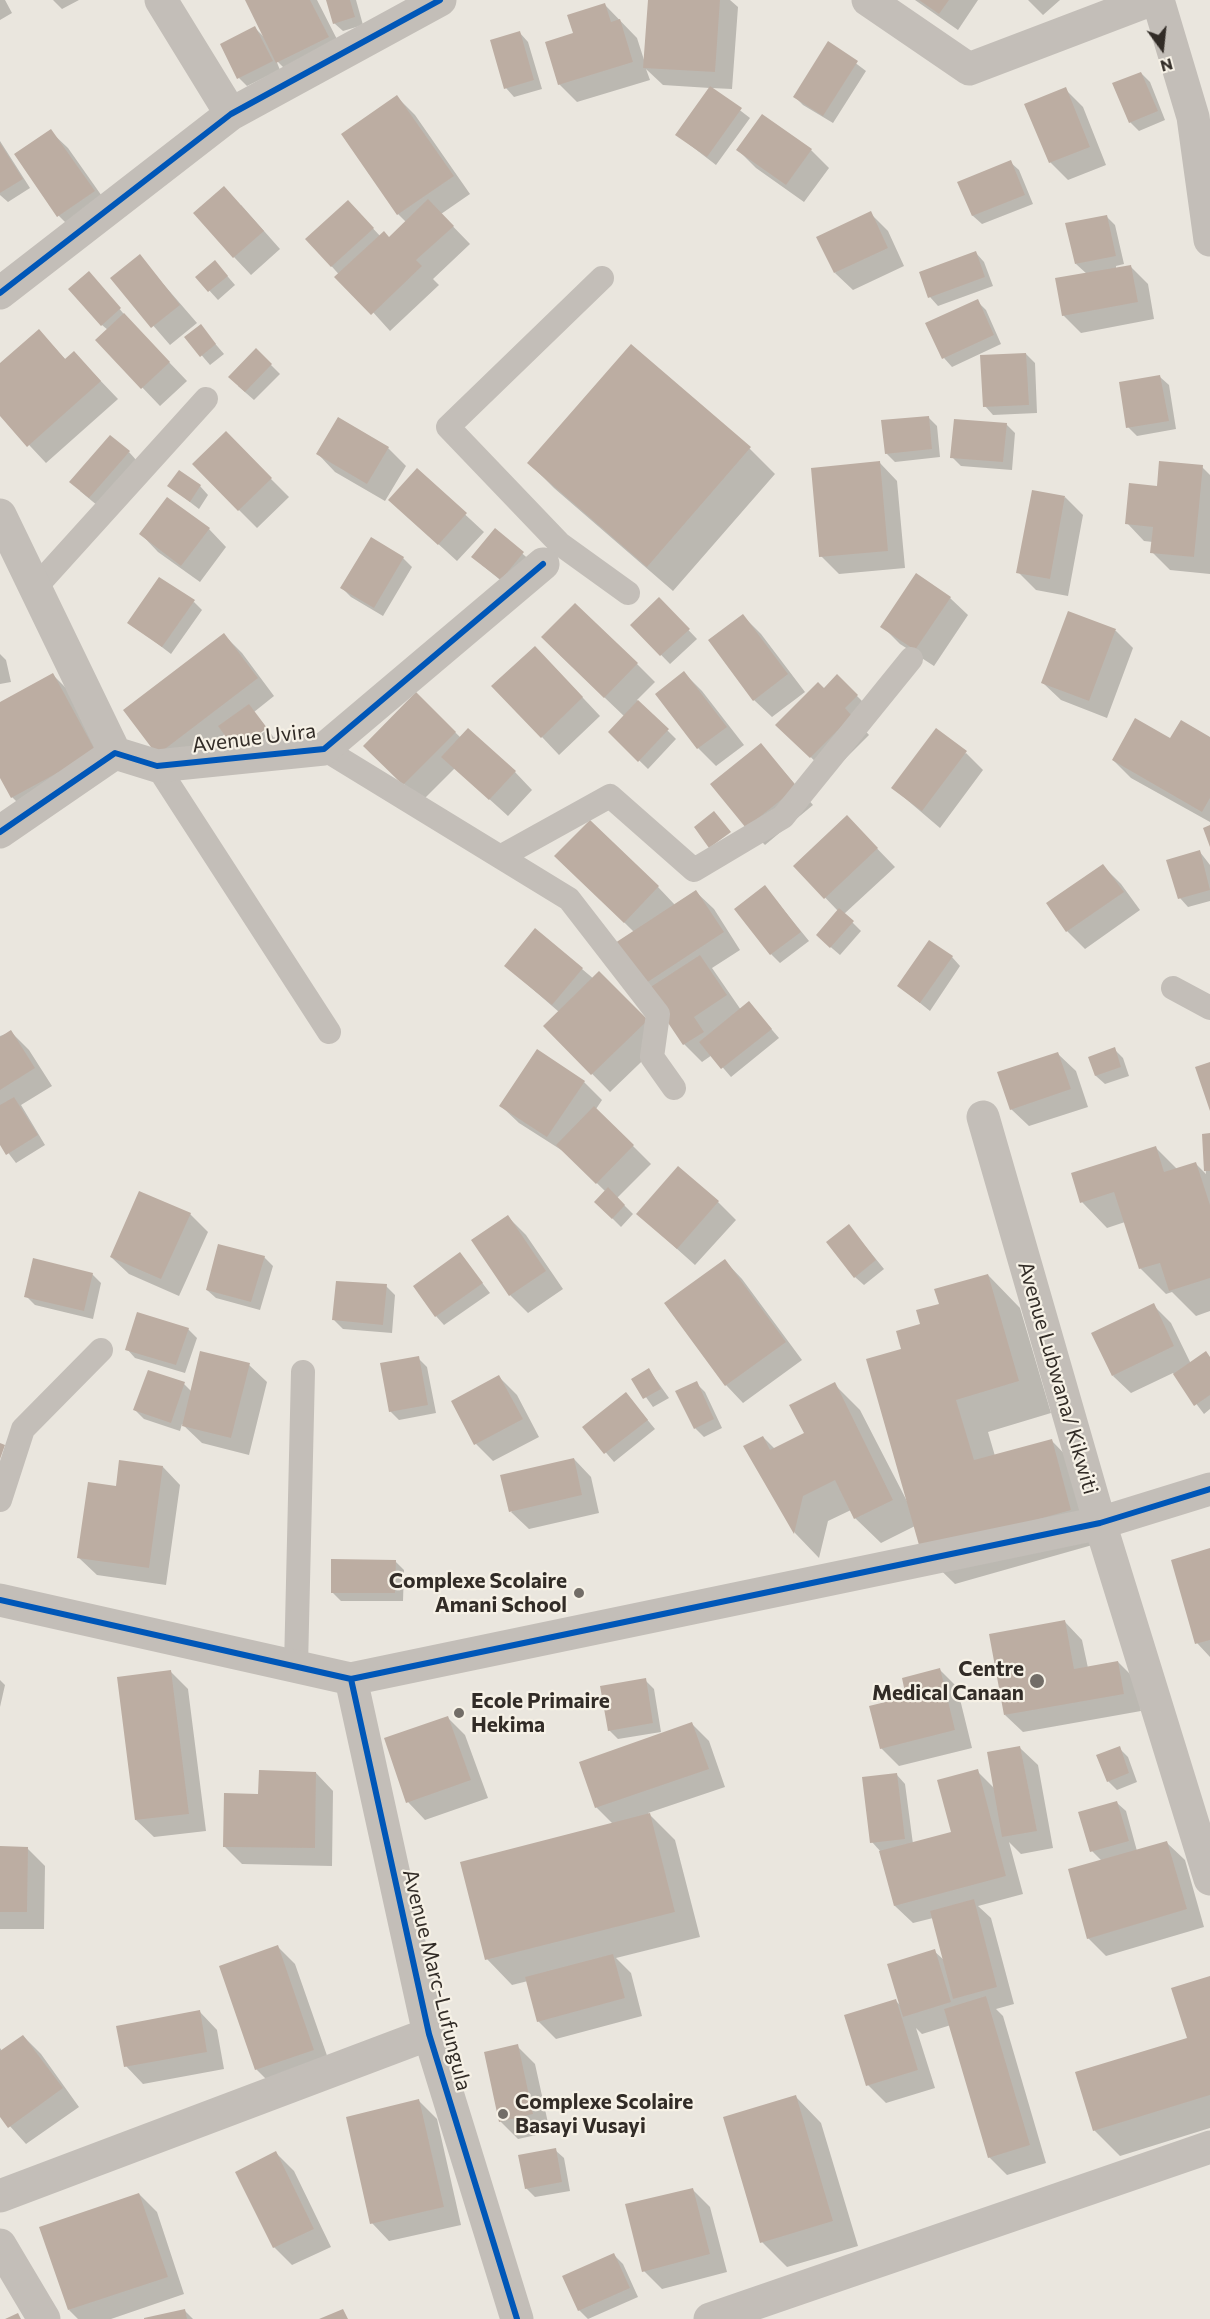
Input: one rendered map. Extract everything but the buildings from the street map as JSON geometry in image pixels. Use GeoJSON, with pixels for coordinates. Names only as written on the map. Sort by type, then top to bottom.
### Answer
{"type":"FeatureCollection","features":[{"type":"Feature","properties":{"kind":"street"},"geometry":{"type":"LineString","coordinates":[[161,0],[231,114]]}},
{"type":"Feature","properties":{"kind":"street"},"geometry":{"type":"LineString","coordinates":[[0,293],[231,114],[440,0]]}},
{"type":"Feature","properties":{"kind":"street"},"geometry":{"type":"LineString","coordinates":[[868,0],[969,69],[1150,0]]}},
{"type":"Feature","properties":{"kind":"street"},"geometry":{"type":"LineString","coordinates":[[1158,0],[1193,117],[1210,240]]}},
{"type":"Feature","properties":{"kind":"street"},"geometry":{"type":"LineString","coordinates":[[0,515],[115,753],[0,832]]}},
{"type":"Feature","properties":{"kind":"street","name":"Avenue Uvira"},"geometry":{"type":"LineString","coordinates":[[115,753],[157,766],[324,749],[552,554]]}},
{"type":"Feature","properties":{"kind":"street","name":"Avenue Lubwana/ Kikwiti"},"geometry":{"type":"LineString","coordinates":[[983,1118],[1100,1523],[1210,1879]]}},
{"type":"Feature","properties":{"kind":"street"},"geometry":{"type":"LineString","coordinates":[[0,1600],[351,1679],[1100,1523],[1210,1489]]}},
{"type":"Feature","properties":{"kind":"street","name":"Avenue Marc-Lufungula"},"geometry":{"type":"LineString","coordinates":[[351,1679],[429,2034],[517,2319]]}},
{"type":"Feature","properties":{"kind":"street"},"geometry":{"type":"LineString","coordinates":[[0,2196],[429,2034]]}},
{"type":"Feature","properties":{"kind":"street"},"geometry":{"type":"LineString","coordinates":[[710,2319],[1210,2147]]}},
{"type":"Feature","properties":{"kind":"street"},"geometry":{"type":"LineString","coordinates":[[0,2245],[44,2319]]}},
{"type":"Feature","properties":{"kind":"lane"},"geometry":{"type":"LineString","coordinates":[[602,278],[448,427],[552,554],[628,593]]}},
{"type":"Feature","properties":{"kind":"lane"},"geometry":{"type":"LineString","coordinates":[[35,588],[206,399]]}},
{"type":"Feature","properties":{"kind":"lane"},"geometry":{"type":"LineString","coordinates":[[500,856],[610,796],[694,870],[783,817],[911,659]]}},
{"type":"Feature","properties":{"kind":"lane"},"geometry":{"type":"LineString","coordinates":[[324,749],[569,899],[658,1014],[652,1057],[674,1088]]}},
{"type":"Feature","properties":{"kind":"lane"},"geometry":{"type":"LineString","coordinates":[[157,766],[329,1032]]}},
{"type":"Feature","properties":{"kind":"lane"},"geometry":{"type":"LineString","coordinates":[[1173,988],[1210,1008]]}},
{"type":"Feature","properties":{"kind":"lane"},"geometry":{"type":"LineString","coordinates":[[0,1500],[23,1429],[101,1350]]}},
{"type":"Feature","properties":{"kind":"lane"},"geometry":{"type":"LineString","coordinates":[[296,1666],[303,1372]]}},
{"type":"Feature","properties":{"kind":"cycle path"},"geometry":{"type":"LineString","coordinates":[[0,293],[231,114],[440,0]]}},
{"type":"Feature","properties":{"kind":"cycle path"},"geometry":{"type":"LineString","coordinates":[[0,832],[115,753],[157,766],[324,749],[543,564]]}},
{"type":"Feature","properties":{"kind":"cycle path"},"geometry":{"type":"LineString","coordinates":[[0,1600],[351,1679],[1100,1523],[1210,1489]]}},
{"type":"Feature","properties":{"kind":"cycle path"},"geometry":{"type":"LineString","coordinates":[[351,1679],[429,2034],[517,2319]]}},
{"type":"Feature","properties":{"kind":"place","name":"Complexe Scolaire Amani School"},"geometry":{"type":"Point","coordinates":[579,1593]}},
{"type":"Feature","properties":{"kind":"place","name":"Centre Medical Canaan"},"geometry":{"type":"Point","coordinates":[1037,1681]}},
{"type":"Feature","properties":{"kind":"place","name":"Ecole Primaire Hekima"},"geometry":{"type":"Point","coordinates":[459,1713]}},
{"type":"Feature","properties":{"kind":"place","name":"Complexe Scolaire Basayi Vusayi"},"geometry":{"type":"Point","coordinates":[503,2114]}}]}
